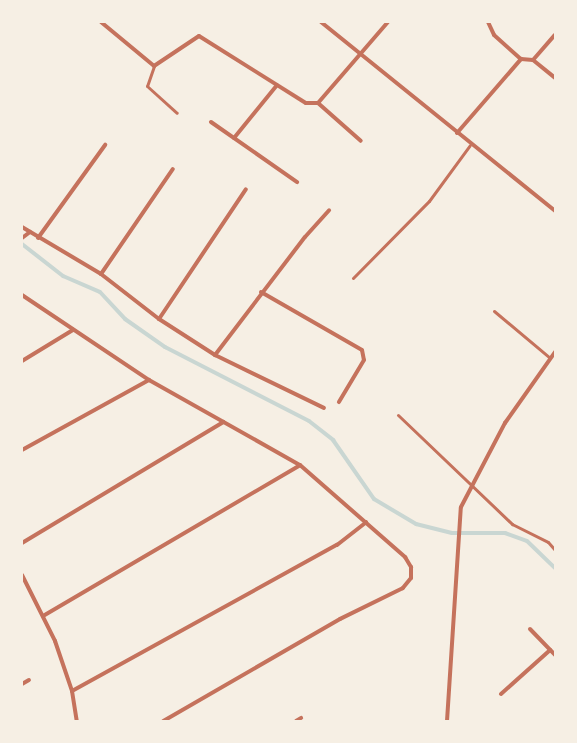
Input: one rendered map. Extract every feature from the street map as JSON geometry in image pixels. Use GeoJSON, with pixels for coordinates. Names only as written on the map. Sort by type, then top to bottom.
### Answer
{"type":"FeatureCollection","features":[{"type":"Feature","properties":{"kind":"street"},"geometry":{"type":"LineString","coordinates":[[102,22],[154,66],[198,36],[306,103],[318,103],[361,141]]}},
{"type":"Feature","properties":{"kind":"street"},"geometry":{"type":"LineString","coordinates":[[321,22],[470,145],[555,211]]}},
{"type":"Feature","properties":{"kind":"street"},"geometry":{"type":"LineString","coordinates":[[318,103],[388,22]]}},
{"type":"Feature","properties":{"kind":"street"},"geometry":{"type":"LineString","coordinates":[[488,22],[494,35],[521,59],[533,60],[555,78]]}},
{"type":"Feature","properties":{"kind":"street"},"geometry":{"type":"LineString","coordinates":[[533,60],[555,35]]}},
{"type":"Feature","properties":{"kind":"street"},"geometry":{"type":"LineString","coordinates":[[457,133],[521,59]]}},
{"type":"Feature","properties":{"kind":"street"},"geometry":{"type":"LineString","coordinates":[[234,138],[277,85]]}},
{"type":"Feature","properties":{"kind":"street"},"geometry":{"type":"LineString","coordinates":[[211,122],[297,182]]}},
{"type":"Feature","properties":{"kind":"street"},"geometry":{"type":"LineString","coordinates":[[38,238],[105,145]]}},
{"type":"Feature","properties":{"kind":"street"},"geometry":{"type":"LineString","coordinates":[[101,274],[172,169]]}},
{"type":"Feature","properties":{"kind":"street"},"geometry":{"type":"LineString","coordinates":[[159,320],[246,190]]}},
{"type":"Feature","properties":{"kind":"street"},"geometry":{"type":"LineString","coordinates":[[215,355],[261,292],[329,210]]}},
{"type":"Feature","properties":{"kind":"street"},"geometry":{"type":"LineString","coordinates":[[22,227],[38,238],[101,274],[159,320],[215,355],[324,408]]}},
{"type":"Feature","properties":{"kind":"street"},"geometry":{"type":"LineString","coordinates":[[22,238],[30,232]]}},
{"type":"Feature","properties":{"kind":"street"},"geometry":{"type":"LineString","coordinates":[[261,292],[362,350],[364,360],[339,402]]}},
{"type":"Feature","properties":{"kind":"street"},"geometry":{"type":"LineString","coordinates":[[22,295],[149,380],[300,464],[409,562],[412,573],[408,583],[163,721]]}},
{"type":"Feature","properties":{"kind":"street"},"geometry":{"type":"LineString","coordinates":[[22,361],[73,330]]}},
{"type":"Feature","properties":{"kind":"street"},"geometry":{"type":"LineString","coordinates":[[447,721],[457,543],[461,507],[472,483],[505,423],[555,352]]}},
{"type":"Feature","properties":{"kind":"street"},"geometry":{"type":"LineString","coordinates":[[22,450],[149,380]]}},
{"type":"Feature","properties":{"kind":"street"},"geometry":{"type":"LineString","coordinates":[[22,543],[223,422]]}},
{"type":"Feature","properties":{"kind":"street"},"geometry":{"type":"LineString","coordinates":[[43,616],[300,464]]}},
{"type":"Feature","properties":{"kind":"street"},"geometry":{"type":"LineString","coordinates":[[72,691],[337,545],[366,522]]}},
{"type":"Feature","properties":{"kind":"street"},"geometry":{"type":"LineString","coordinates":[[22,575],[43,616],[72,691],[77,721]]}},
{"type":"Feature","properties":{"kind":"street"},"geometry":{"type":"LineString","coordinates":[[530,629],[555,655]]}},
{"type":"Feature","properties":{"kind":"street"},"geometry":{"type":"LineString","coordinates":[[501,694],[550,650]]}},
{"type":"Feature","properties":{"kind":"street"},"geometry":{"type":"LineString","coordinates":[[22,684],[29,680]]}},
{"type":"Feature","properties":{"kind":"street"},"geometry":{"type":"LineString","coordinates":[[296,721],[301,718]]}},
{"type":"Feature","properties":{"kind":"lane"},"geometry":{"type":"LineString","coordinates":[[154,66],[147,86],[177,113]]}},
{"type":"Feature","properties":{"kind":"lane"},"geometry":{"type":"LineString","coordinates":[[353,278],[446,182],[470,145]]}},
{"type":"Feature","properties":{"kind":"lane"},"geometry":{"type":"LineString","coordinates":[[494,311],[550,358]]}},
{"type":"Feature","properties":{"kind":"lane"},"geometry":{"type":"LineString","coordinates":[[398,415],[472,483],[512,524],[548,542],[555,550]]}},
{"type":"Feature","properties":{"kind":"waterway"},"geometry":{"type":"LineString","coordinates":[[22,244],[63,276],[100,292],[125,319],[165,347],[309,421],[333,440],[374,499],[416,524],[452,533],[505,533],[527,541],[555,568]]}}]}
